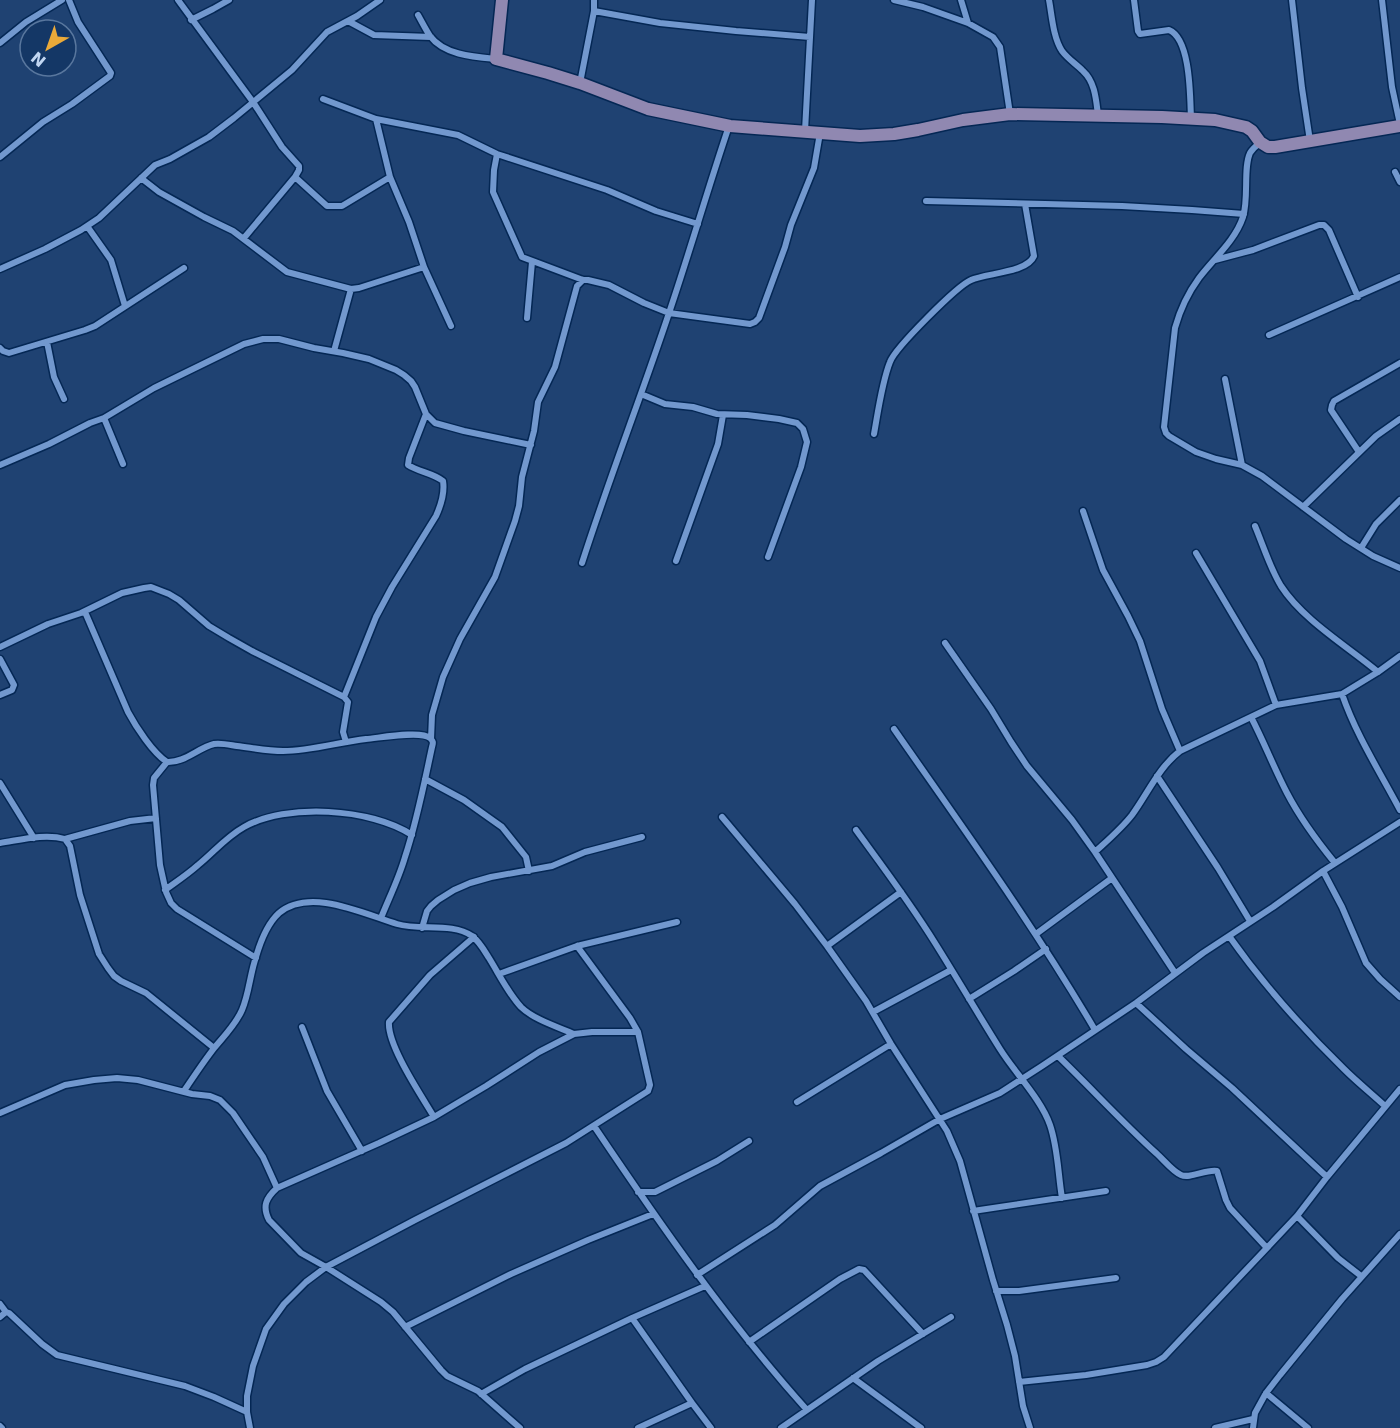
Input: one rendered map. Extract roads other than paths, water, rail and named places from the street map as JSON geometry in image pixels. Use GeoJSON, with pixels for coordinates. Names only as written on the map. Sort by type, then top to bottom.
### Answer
{"type":"FeatureCollection","features":[{"type":"Feature","properties":{"kind":"street"},"geometry":{"type":"LineString","coordinates":[[0,43],[32,18],[62,0]]}},
{"type":"Feature","properties":{"kind":"street"},"geometry":{"type":"LineString","coordinates":[[0,157],[43,122],[110,76],[111,73],[78,22],[69,0]]}},
{"type":"Feature","properties":{"kind":"street"},"geometry":{"type":"LineString","coordinates":[[178,0],[253,102],[274,135],[299,166],[296,177],[244,238]]}},
{"type":"Feature","properties":{"kind":"street"},"geometry":{"type":"LineString","coordinates":[[191,20],[230,0]]}},
{"type":"Feature","properties":{"kind":"street"},"geometry":{"type":"LineString","coordinates":[[0,269],[81,231],[155,165],[209,137],[253,102],[292,70],[327,32],[357,16],[380,0]]}},
{"type":"Feature","properties":{"kind":"street"},"geometry":{"type":"LineString","coordinates":[[496,59],[502,0]]}},
{"type":"Feature","properties":{"kind":"street"},"geometry":{"type":"LineString","coordinates":[[580,83],[594,11],[594,0]]}},
{"type":"Feature","properties":{"kind":"street"},"geometry":{"type":"LineString","coordinates":[[805,132],[812,0]]}},
{"type":"Feature","properties":{"kind":"street"},"geometry":{"type":"LineString","coordinates":[[894,0],[923,7],[968,23],[993,37],[1000,47],[1010,114]]}},
{"type":"Feature","properties":{"kind":"street"},"geometry":{"type":"LineString","coordinates":[[961,0],[968,23]]}},
{"type":"Feature","properties":{"kind":"street"},"geometry":{"type":"LineString","coordinates":[[1049,0],[1056,38],[1067,58],[1089,78],[1095,91],[1098,116]]}},
{"type":"Feature","properties":{"kind":"street"},"geometry":{"type":"LineString","coordinates":[[1134,0],[1140,34],[1169,30],[1174,31],[1177,35],[1185,53],[1190,77],[1191,118]]}},
{"type":"Feature","properties":{"kind":"street"},"geometry":{"type":"LineString","coordinates":[[1292,0],[1310,141]]}},
{"type":"Feature","properties":{"kind":"street"},"geometry":{"type":"LineString","coordinates":[[418,15],[431,38],[443,48],[457,53],[496,59],[548,73],[648,109],[730,126],[860,136],[894,134],[972,118],[1010,114],[1191,118],[1215,120],[1246,127],[1260,142],[1268,147],[1275,147],[1400,125],[1392,87],[1382,0]]}},
{"type":"Feature","properties":{"kind":"street"},"geometry":{"type":"LineString","coordinates":[[594,11],[660,23],[810,37]]}},
{"type":"Feature","properties":{"kind":"street"},"geometry":{"type":"LineString","coordinates":[[348,21],[374,35],[431,38]]}},
{"type":"Feature","properties":{"kind":"street"},"geometry":{"type":"LineString","coordinates":[[323,99],[376,119],[458,135],[497,154],[607,190],[656,211],[698,224]]}},
{"type":"Feature","properties":{"kind":"street"},"geometry":{"type":"LineString","coordinates":[[376,119],[390,177],[409,222],[424,267],[451,326]]}},
{"type":"Feature","properties":{"kind":"street"},"geometry":{"type":"LineString","coordinates":[[582,563],[669,313],[730,126]]}},
{"type":"Feature","properties":{"kind":"street"},"geometry":{"type":"LineString","coordinates":[[497,154],[493,192],[522,257],[583,280],[609,285],[669,313],[750,324],[759,318],[791,225],[814,168],[820,133]]}},
{"type":"Feature","properties":{"kind":"street"},"geometry":{"type":"LineString","coordinates":[[1260,142],[1253,147],[1248,159],[1244,214],[1240,225],[1200,277],[1179,314],[1175,328],[1164,427],[1169,436],[1196,452],[1242,465],[1262,476],[1361,548],[1400,568]]}},
{"type":"Feature","properties":{"kind":"street"},"geometry":{"type":"LineString","coordinates":[[1395,172],[1400,182]]}},
{"type":"Feature","properties":{"kind":"street"},"geometry":{"type":"LineString","coordinates":[[296,177],[327,206],[334,207],[342,206],[390,177]]}},
{"type":"Feature","properties":{"kind":"street"},"geometry":{"type":"LineString","coordinates":[[141,178],[159,192],[244,238],[287,272],[351,289],[424,267]]}},
{"type":"Feature","properties":{"kind":"street"},"geometry":{"type":"LineString","coordinates":[[926,201],[1122,206],[1244,214]]}},
{"type":"Feature","properties":{"kind":"street"},"geometry":{"type":"LineString","coordinates":[[874,434],[890,362],[898,348],[953,293],[971,280],[1017,268],[1033,259],[1025,204]]}},
{"type":"Feature","properties":{"kind":"street"},"geometry":{"type":"LineString","coordinates":[[1215,260],[1253,250],[1324,225],[1329,230],[1358,297]]}},
{"type":"Feature","properties":{"kind":"street"},"geometry":{"type":"LineString","coordinates":[[87,226],[111,260],[125,306]]}},
{"type":"Feature","properties":{"kind":"street"},"geometry":{"type":"LineString","coordinates":[[527,318],[532,262]]}},
{"type":"Feature","properties":{"kind":"street"},"geometry":{"type":"LineString","coordinates":[[0,348],[9,353],[95,326],[184,268]]}},
{"type":"Feature","properties":{"kind":"street"},"geometry":{"type":"LineString","coordinates":[[381,918],[412,835],[433,742],[431,739],[432,714],[460,639],[495,577],[505,551],[519,506],[522,477],[534,431],[538,402],[555,367],[577,286],[583,280]]}},
{"type":"Feature","properties":{"kind":"street"},"geometry":{"type":"LineString","coordinates":[[1269,335],[1328,308],[1399,280]]}},
{"type":"Feature","properties":{"kind":"street"},"geometry":{"type":"LineString","coordinates":[[334,351],[351,289]]}},
{"type":"Feature","properties":{"kind":"street"},"geometry":{"type":"LineString","coordinates":[[0,465],[104,418],[154,388],[244,344],[263,339],[279,339],[369,359],[404,375],[415,387],[426,414],[435,423],[464,432],[531,445]]}},
{"type":"Feature","properties":{"kind":"street"},"geometry":{"type":"LineString","coordinates":[[47,342],[54,377],[64,399]]}},
{"type":"Feature","properties":{"kind":"street"},"geometry":{"type":"LineString","coordinates":[[1359,452],[1331,410],[1332,405],[1335,400],[1400,363]]}},
{"type":"Feature","properties":{"kind":"street"},"geometry":{"type":"LineString","coordinates":[[1225,379],[1242,465]]}},
{"type":"Feature","properties":{"kind":"street"},"geometry":{"type":"LineString","coordinates":[[641,394],[665,404],[693,407],[723,415],[779,419],[797,423],[803,429],[806,449],[768,557]]}},
{"type":"Feature","properties":{"kind":"street"},"geometry":{"type":"LineString","coordinates":[[344,697],[376,617],[441,505],[443,481],[439,477],[408,465],[426,414]]}},
{"type":"Feature","properties":{"kind":"street"},"geometry":{"type":"LineString","coordinates":[[676,561],[718,444],[723,415]]}},
{"type":"Feature","properties":{"kind":"street"},"geometry":{"type":"LineString","coordinates":[[104,418],[123,464]]}},
{"type":"Feature","properties":{"kind":"street"},"geometry":{"type":"LineString","coordinates":[[1303,507],[1376,436],[1400,419]]}},
{"type":"Feature","properties":{"kind":"street"},"geometry":{"type":"LineString","coordinates":[[1361,548],[1376,524],[1400,500]]}},
{"type":"Feature","properties":{"kind":"street"},"geometry":{"type":"LineString","coordinates":[[1083,511],[1103,570],[1140,641],[1162,709],[1180,750]]}},
{"type":"Feature","properties":{"kind":"street"},"geometry":{"type":"LineString","coordinates":[[1255,526],[1280,584],[1290,598],[1319,626],[1378,672]]}},
{"type":"Feature","properties":{"kind":"street"},"geometry":{"type":"LineString","coordinates":[[1196,553],[1260,661],[1276,705]]}},
{"type":"Feature","properties":{"kind":"street"},"geometry":{"type":"LineString","coordinates":[[0,647],[48,624],[85,612],[122,594],[151,587],[179,600],[209,626],[229,638],[344,697],[348,702],[343,732],[346,742]]}},
{"type":"Feature","properties":{"kind":"street"},"geometry":{"type":"LineString","coordinates":[[85,612],[128,712],[157,754],[167,762]]}},
{"type":"Feature","properties":{"kind":"street"},"geometry":{"type":"LineString","coordinates":[[945,643],[1027,766],[1072,820],[1095,852],[1175,974]]}},
{"type":"Feature","properties":{"kind":"street"},"geometry":{"type":"LineString","coordinates":[[1095,852],[1132,815],[1157,776],[1180,750],[1276,705],[1342,694],[1400,656]]}},
{"type":"Feature","properties":{"kind":"street"},"geometry":{"type":"LineString","coordinates":[[0,660],[14,685],[12,690],[0,695]]}},
{"type":"Feature","properties":{"kind":"street"},"geometry":{"type":"LineString","coordinates":[[1342,694],[1372,762],[1400,810]]}},
{"type":"Feature","properties":{"kind":"street"},"geometry":{"type":"LineString","coordinates":[[1251,717],[1293,803],[1320,845],[1335,863]]}},
{"type":"Feature","properties":{"kind":"street"},"geometry":{"type":"LineString","coordinates":[[894,729],[1036,934],[1095,1030]]}},
{"type":"Feature","properties":{"kind":"street"},"geometry":{"type":"LineString","coordinates":[[256,958],[171,903],[165,890],[160,865],[153,782],[160,769],[167,762],[177,761],[206,747],[219,744],[286,751],[410,734],[428,736],[431,739]]}},
{"type":"Feature","properties":{"kind":"street"},"geometry":{"type":"LineString","coordinates":[[1157,776],[1250,921]]}},
{"type":"Feature","properties":{"kind":"street"},"geometry":{"type":"LineString","coordinates":[[425,779],[464,800],[502,827],[526,857],[529,871]]}},
{"type":"Feature","properties":{"kind":"street"},"geometry":{"type":"LineString","coordinates":[[0,783],[34,838]]}},
{"type":"Feature","properties":{"kind":"street"},"geometry":{"type":"LineString","coordinates":[[165,890],[242,828],[277,814],[335,812],[355,814],[399,827],[412,835]]}},
{"type":"Feature","properties":{"kind":"street"},"geometry":{"type":"LineString","coordinates":[[722,817],[827,946],[873,1012],[940,1119],[955,1148],[1007,1325],[1015,1356],[1023,1406],[1030,1428]]}},
{"type":"Feature","properties":{"kind":"street"},"geometry":{"type":"LineString","coordinates":[[0,843],[34,838],[65,839],[130,821],[156,818]]}},
{"type":"Feature","properties":{"kind":"street"},"geometry":{"type":"LineString","coordinates":[[697,1275],[775,1225],[820,1186],[940,1119],[1000,1093],[1058,1056],[1250,921],[1400,822]]}},
{"type":"Feature","properties":{"kind":"street"},"geometry":{"type":"LineString","coordinates":[[856,830],[901,892],[1010,1064],[1046,1115],[1051,1127],[1062,1198]]}},
{"type":"Feature","properties":{"kind":"street"},"geometry":{"type":"LineString","coordinates":[[422,928],[426,911],[431,906],[454,890],[470,883],[552,866],[585,852],[642,837]]}},
{"type":"Feature","properties":{"kind":"street"},"geometry":{"type":"LineString","coordinates":[[65,839],[70,846],[80,895],[99,954],[108,968],[121,981],[146,993],[214,1048]]}},
{"type":"Feature","properties":{"kind":"street"},"geometry":{"type":"LineString","coordinates":[[1323,872],[1342,907],[1366,963],[1400,998]]}},
{"type":"Feature","properties":{"kind":"street"},"geometry":{"type":"LineString","coordinates":[[1036,934],[1112,878]]}},
{"type":"Feature","properties":{"kind":"street"},"geometry":{"type":"LineString","coordinates":[[827,946],[901,892]]}},
{"type":"Feature","properties":{"kind":"street"},"geometry":{"type":"LineString","coordinates":[[183,1091],[232,1027],[244,1007],[256,958],[266,933],[279,914],[299,904],[332,903],[409,927],[458,929],[474,937],[482,946],[508,991],[527,1012],[574,1034]]}},
{"type":"Feature","properties":{"kind":"street"},"geometry":{"type":"LineString","coordinates":[[499,974],[577,946],[677,922]]}},
{"type":"Feature","properties":{"kind":"street"},"geometry":{"type":"LineString","coordinates":[[1229,936],[1264,984],[1344,1070],[1386,1106]]}},
{"type":"Feature","properties":{"kind":"street"},"geometry":{"type":"LineString","coordinates":[[434,1117],[395,1049],[389,1032],[389,1022],[430,975],[474,937]]}},
{"type":"Feature","properties":{"kind":"street"},"geometry":{"type":"LineString","coordinates":[[250,1428],[247,1396],[253,1366],[266,1329],[284,1304],[306,1282],[326,1267],[566,1143],[648,1091],[650,1088],[638,1032],[577,946]]}},
{"type":"Feature","properties":{"kind":"street"},"geometry":{"type":"LineString","coordinates":[[969,999],[1046,949]]}},
{"type":"Feature","properties":{"kind":"street"},"geometry":{"type":"LineString","coordinates":[[873,1012],[951,970]]}},
{"type":"Feature","properties":{"kind":"street"},"geometry":{"type":"LineString","coordinates":[[1136,1003],[1232,1088],[1327,1177]]}},
{"type":"Feature","properties":{"kind":"street"},"geometry":{"type":"LineString","coordinates":[[302,1027],[327,1091],[362,1151]]}},
{"type":"Feature","properties":{"kind":"street"},"geometry":{"type":"LineString","coordinates":[[520,1428],[481,1394],[447,1376],[393,1312],[381,1302],[301,1253],[269,1220],[265,1207],[268,1197],[277,1188],[434,1117],[539,1052],[574,1034],[638,1032]]}},
{"type":"Feature","properties":{"kind":"street"},"geometry":{"type":"LineString","coordinates":[[797,1102],[891,1044]]}},
{"type":"Feature","properties":{"kind":"street"},"geometry":{"type":"LineString","coordinates":[[1058,1056],[1175,1171],[1186,1176],[1217,1171],[1230,1208],[1268,1248]]}},
{"type":"Feature","properties":{"kind":"street"},"geometry":{"type":"LineString","coordinates":[[0,1113],[65,1085],[117,1078],[138,1080],[210,1096],[227,1106],[263,1157],[277,1188]]}},
{"type":"Feature","properties":{"kind":"street"},"geometry":{"type":"LineString","coordinates":[[1019,1382],[1086,1375],[1147,1365],[1164,1357],[1268,1248],[1400,1089]]}},
{"type":"Feature","properties":{"kind":"street"},"geometry":{"type":"LineString","coordinates":[[594,1126],[705,1286],[807,1410]]}},
{"type":"Feature","properties":{"kind":"street"},"geometry":{"type":"LineString","coordinates":[[638,1192],[655,1192],[717,1161],[749,1141]]}},
{"type":"Feature","properties":{"kind":"street"},"geometry":{"type":"LineString","coordinates":[[974,1211],[1106,1191]]}},
{"type":"Feature","properties":{"kind":"street"},"geometry":{"type":"LineString","coordinates":[[647,1204],[655,1192]]}},
{"type":"Feature","properties":{"kind":"street"},"geometry":{"type":"LineString","coordinates":[[405,1327],[521,1269],[654,1214]]}},
{"type":"Feature","properties":{"kind":"street"},"geometry":{"type":"LineString","coordinates":[[1296,1216],[1338,1258],[1361,1276]]}},
{"type":"Feature","properties":{"kind":"street"},"geometry":{"type":"LineString","coordinates":[[1253,1428],[1255,1413],[1266,1393],[1361,1276],[1400,1234]]}},
{"type":"Feature","properties":{"kind":"street"},"geometry":{"type":"LineString","coordinates":[[749,1342],[830,1286],[859,1269],[864,1270],[923,1334]]}},
{"type":"Feature","properties":{"kind":"street"},"geometry":{"type":"LineString","coordinates":[[996,1291],[1019,1291],[1116,1278]]}},
{"type":"Feature","properties":{"kind":"street"},"geometry":{"type":"LineString","coordinates":[[481,1394],[525,1369],[705,1286]]}},
{"type":"Feature","properties":{"kind":"street"},"geometry":{"type":"LineString","coordinates":[[0,1304],[6,1312],[57,1355],[185,1386],[247,1412]]}},
{"type":"Feature","properties":{"kind":"street"},"geometry":{"type":"LineString","coordinates":[[0,1317],[6,1312]]}},
{"type":"Feature","properties":{"kind":"street"},"geometry":{"type":"LineString","coordinates":[[781,1428],[878,1361],[951,1317]]}},
{"type":"Feature","properties":{"kind":"street"},"geometry":{"type":"LineString","coordinates":[[632,1318],[711,1428]]}},
{"type":"Feature","properties":{"kind":"street"},"geometry":{"type":"LineString","coordinates":[[854,1378],[921,1428]]}},
{"type":"Feature","properties":{"kind":"street"},"geometry":{"type":"LineString","coordinates":[[1266,1393],[1308,1428]]}},
{"type":"Feature","properties":{"kind":"street"},"geometry":{"type":"LineString","coordinates":[[638,1428],[692,1403]]}},
{"type":"Feature","properties":{"kind":"street"},"geometry":{"type":"LineString","coordinates":[[1215,1428],[1254,1419]]}}]}
